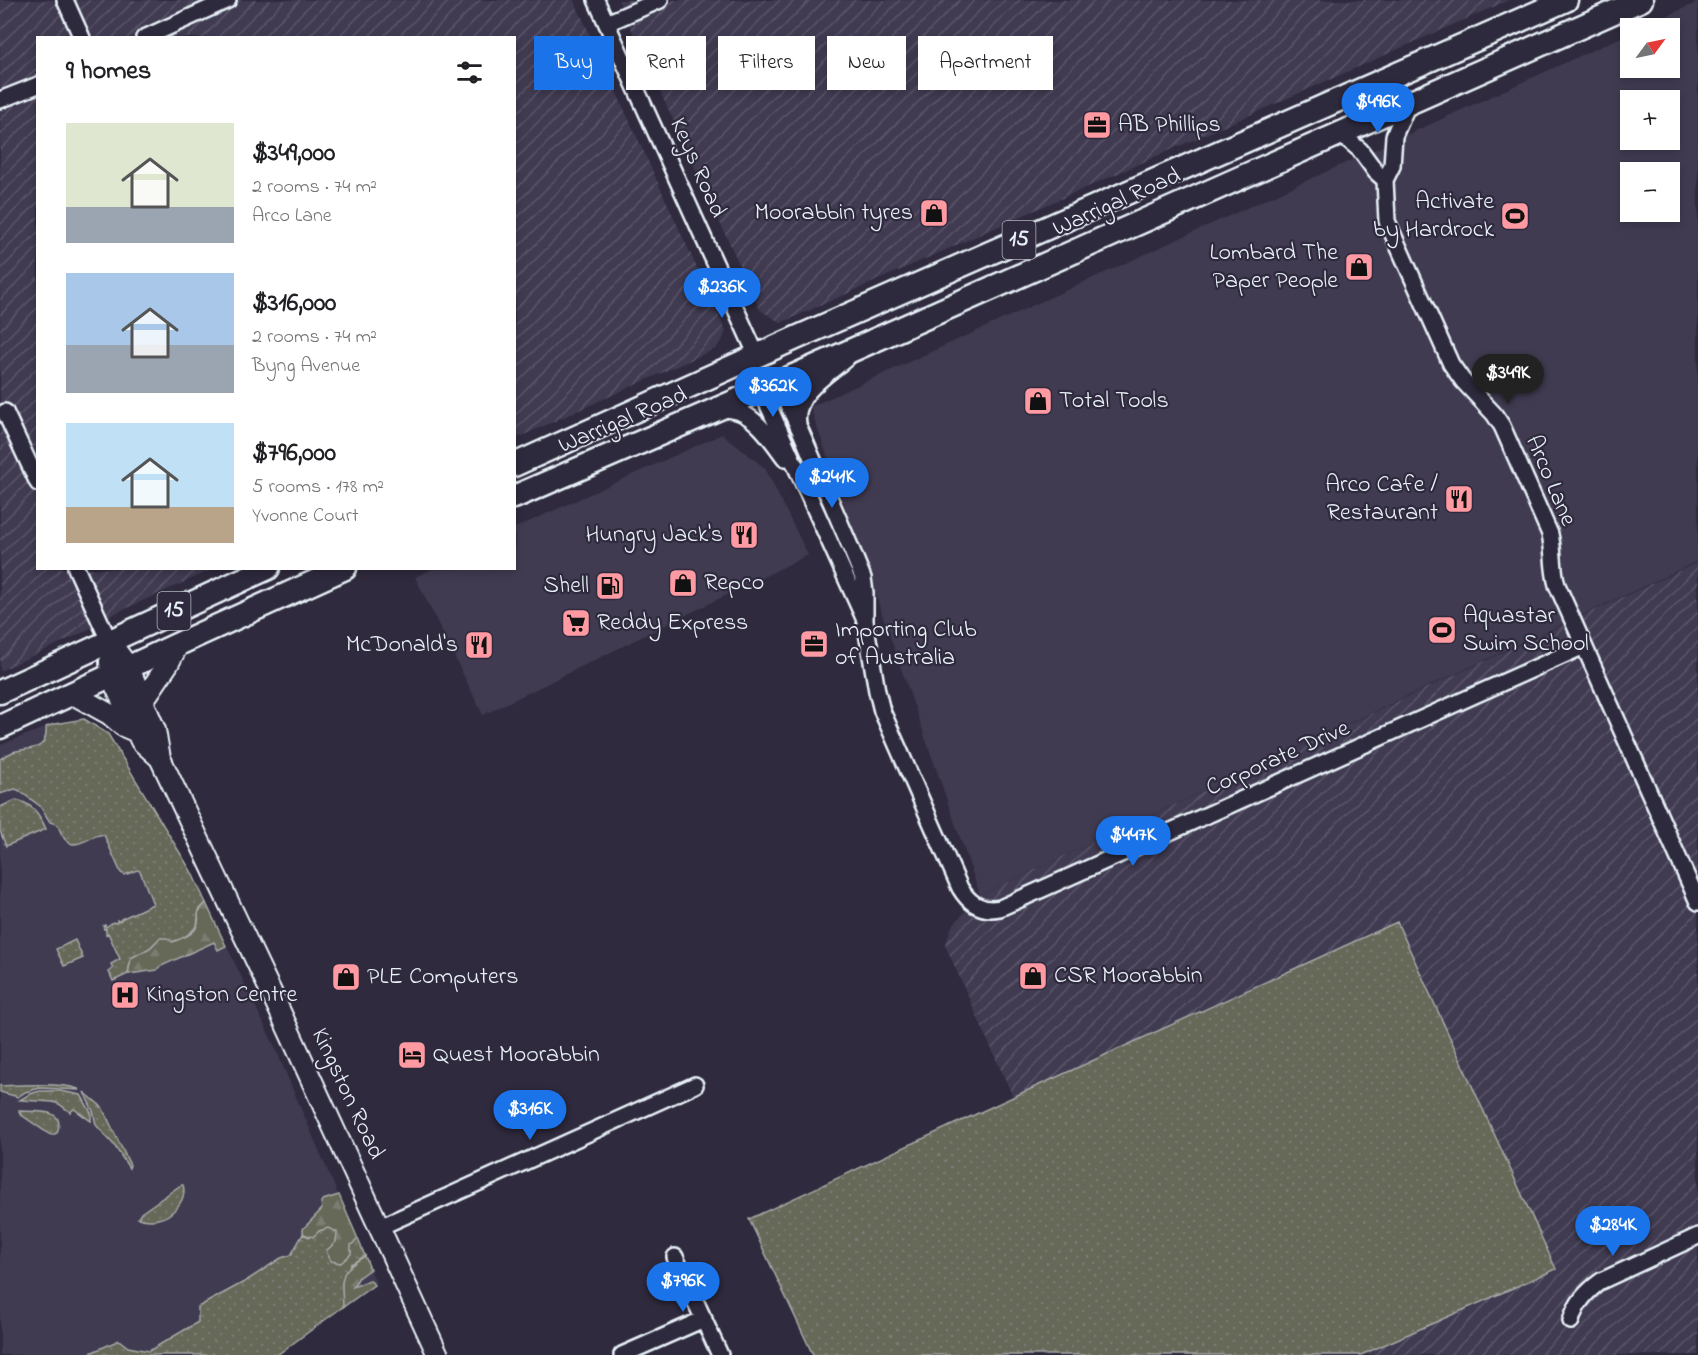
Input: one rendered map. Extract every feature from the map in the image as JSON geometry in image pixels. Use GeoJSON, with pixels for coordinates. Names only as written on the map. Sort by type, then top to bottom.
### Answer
{"type":"FeatureCollection","features":[{"type":"Feature","properties":{"kind":"highway","name":"Warrigal Road"},"geometry":{"type":"LineString","coordinates":[[516,464],[1566,0]]}},
{"type":"Feature","properties":{"kind":"highway","name":"Warrigal Road"},"geometry":{"type":"LineString","coordinates":[[516,496],[1641,0]]}},
{"type":"Feature","properties":{"kind":"highway"},"geometry":{"type":"LineString","coordinates":[[1275,128],[1288,156]]}},
{"type":"Feature","properties":{"kind":"highway"},"geometry":{"type":"LineString","coordinates":[[757,356],[770,386]]}},
{"type":"Feature","properties":{"kind":"highway","name":"15"},"geometry":{"type":"LineString","coordinates":[[0,692],[264,570]]}},
{"type":"Feature","properties":{"kind":"highway","name":"15"},"geometry":{"type":"LineString","coordinates":[[0,727],[341,570]]}},
{"type":"Feature","properties":{"kind":"main road","name":"Kingston Road"},"geometry":{"type":"LineString","coordinates":[[110,641],[137,732],[141,741],[160,758]]}},
{"type":"Feature","properties":{"kind":"main road"},"geometry":{"type":"LineString","coordinates":[[143,701],[178,645]]}},
{"type":"Feature","properties":{"kind":"main road","name":"Kingston Road"},"geometry":{"type":"LineString","coordinates":[[120,672],[143,701],[155,730],[160,758],[267,981],[438,1355]]}},
{"type":"Feature","properties":{"kind":"main road"},"geometry":{"type":"LineString","coordinates":[[73,694],[109,714],[123,726],[137,732]]}},
{"type":"Feature","properties":{"kind":"street"},"geometry":{"type":"LineString","coordinates":[[65,0],[81,36]]}},
{"type":"Feature","properties":{"kind":"street"},"geometry":{"type":"LineString","coordinates":[[148,36],[228,0]]}},
{"type":"Feature","properties":{"kind":"street","name":"Keys Road"},"geometry":{"type":"LineString","coordinates":[[596,0],[757,356]]}},
{"type":"Feature","properties":{"kind":"street"},"geometry":{"type":"LineString","coordinates":[[607,23],[660,0]]}},
{"type":"Feature","properties":{"kind":"street"},"geometry":{"type":"LineString","coordinates":[[0,100],[36,86]]}},
{"type":"Feature","properties":{"kind":"street","name":"Arco Lane"},"geometry":{"type":"LineString","coordinates":[[1408,104],[1394,136],[1392,166],[1385,180],[1387,221],[1451,364],[1463,381],[1494,414],[1506,433],[1547,525],[1553,549],[1554,574],[1698,902]]}},
{"type":"Feature","properties":{"kind":"street"},"geometry":{"type":"LineString","coordinates":[[1340,133],[1360,150],[1385,180]]}},
{"type":"Feature","properties":{"kind":"street"},"geometry":{"type":"LineString","coordinates":[[801,432],[797,412],[803,397],[866,343]]}},
{"type":"Feature","properties":{"kind":"street","name":"Corporate Drive"},"geometry":{"type":"LineString","coordinates":[[865,621],[768,405],[770,386],[784,396],[864,583],[865,621],[882,711],[960,888],[972,904],[994,910],[1584,646]]}},
{"type":"Feature","properties":{"kind":"street"},"geometry":{"type":"LineString","coordinates":[[719,408],[738,411],[750,418],[799,474]]}},
{"type":"Feature","properties":{"kind":"street"},"geometry":{"type":"LineString","coordinates":[[5,412],[36,479]]}},
{"type":"Feature","properties":{"kind":"street"},"geometry":{"type":"LineString","coordinates":[[819,521],[836,513]]}},
{"type":"Feature","properties":{"kind":"street"},"geometry":{"type":"LineString","coordinates":[[77,570],[110,641]]}},
{"type":"Feature","properties":{"kind":"street"},"geometry":{"type":"LineString","coordinates":[[380,1227],[695,1085]]}},
{"type":"Feature","properties":{"kind":"street"},"geometry":{"type":"LineString","coordinates":[[1571,1321],[1577,1304],[1601,1281],[1698,1236]]}},
{"type":"Feature","properties":{"kind":"street"},"geometry":{"type":"LineString","coordinates":[[675,1257],[720,1355]]}},
{"type":"Feature","properties":{"kind":"street"},"geometry":{"type":"LineString","coordinates":[[622,1355],[704,1320]]}},
{"type":"Feature","properties":{"kind":"shaded area"},"geometry":{"type":"Polygon","coordinates":[[[0,0],[574,0],[591,36],[534,36],[534,90],[614,90],[614,87],[726,331],[722,341],[715,349],[516,439],[516,36],[36,36],[36,570],[211,570],[116,613],[84,632],[0,671],[0,0]]]}},
{"type":"Feature","properties":{"kind":"shaded area"},"geometry":{"type":"Polygon","coordinates":[[[618,0],[1509,0],[781,323],[760,310],[659,90],[706,90],[706,36],[634,36],[618,0]]]}},
{"type":"Feature","properties":{"kind":"shaded area"},"geometry":{"type":"Polygon","coordinates":[[[1698,2],[1698,561],[980,895],[810,407],[1620,38],[1620,78],[1680,78],[1680,18],[1662,18],[1698,2]]]}},
{"type":"Feature","properties":{"kind":"shaded area"},"geometry":{"type":"Polygon","coordinates":[[[722,434],[765,468],[808,555],[483,715],[415,577],[430,570],[516,570],[516,528],[722,434]]]}},
{"type":"Feature","properties":{"kind":"shaded area"},"geometry":{"type":"Polygon","coordinates":[[[1698,562],[1698,1355],[1361,1355],[1556,1269],[1397,922],[1013,1097],[945,945],[952,926],[980,895],[1698,562]]]}},
{"type":"Feature","properties":{"kind":"shaded area","name":"Kingston Centre"},"geometry":{"type":"Polygon","coordinates":[[[84,719],[108,734],[191,871],[273,1043],[376,1283],[277,1355],[0,1355],[0,745],[54,724],[84,719]]]}},
{"type":"Feature","properties":{"kind":"green space"},"geometry":{"type":"Polygon","coordinates":[[[84,719],[108,734],[191,871],[206,903],[199,910],[197,926],[190,933],[171,942],[160,938],[150,948],[131,958],[128,974],[113,981],[109,972],[113,968],[111,964],[120,959],[103,926],[106,927],[153,904],[140,871],[125,875],[121,873],[104,835],[98,835],[80,843],[68,842],[58,825],[50,822],[40,806],[18,790],[0,794],[0,759],[13,752],[41,745],[46,735],[46,727],[84,719]]]}},
{"type":"Feature","properties":{"kind":"green space"},"geometry":{"type":"Polygon","coordinates":[[[16,800],[35,810],[46,829],[6,846],[0,831],[0,807],[16,800]]]}},
{"type":"Feature","properties":{"kind":"green space"},"geometry":{"type":"Polygon","coordinates":[[[206,903],[226,946],[218,950],[214,942],[159,967],[157,970],[128,974],[131,958],[150,948],[160,938],[167,938],[172,942],[193,932],[198,922],[198,913],[206,903]]]}},
{"type":"Feature","properties":{"kind":"green space"},"geometry":{"type":"Polygon","coordinates":[[[1397,922],[1556,1269],[1361,1355],[813,1355],[749,1219],[1397,922]]]}},
{"type":"Feature","properties":{"kind":"green space"},"geometry":{"type":"Polygon","coordinates":[[[75,940],[83,958],[64,966],[56,949],[75,940]]]}},
{"type":"Feature","properties":{"kind":"green space"},"geometry":{"type":"Polygon","coordinates":[[[0,1085],[54,1085],[80,1090],[40,1088],[25,1092],[18,1097],[0,1092],[0,1085]]]}},
{"type":"Feature","properties":{"kind":"green space"},"geometry":{"type":"Polygon","coordinates":[[[40,1091],[60,1091],[81,1095],[91,1113],[91,1121],[74,1109],[70,1112],[53,1102],[20,1100],[40,1091]]]}},
{"type":"Feature","properties":{"kind":"green space"},"geometry":{"type":"Polygon","coordinates":[[[84,1092],[102,1107],[130,1165],[129,1168],[114,1145],[96,1125],[93,1111],[84,1092]]]}},
{"type":"Feature","properties":{"kind":"green space"},"geometry":{"type":"Polygon","coordinates":[[[19,1111],[54,1115],[59,1125],[57,1133],[49,1134],[19,1111]]]}},
{"type":"Feature","properties":{"kind":"green space"},"geometry":{"type":"Polygon","coordinates":[[[181,1185],[184,1191],[181,1202],[168,1215],[155,1220],[138,1218],[141,1213],[181,1185]]]}},
{"type":"Feature","properties":{"kind":"green space"},"geometry":{"type":"Polygon","coordinates":[[[339,1195],[358,1239],[351,1245],[351,1254],[341,1263],[331,1261],[326,1251],[336,1242],[337,1232],[328,1228],[319,1231],[313,1237],[303,1234],[303,1229],[322,1209],[321,1202],[339,1195]]]}},
{"type":"Feature","properties":{"kind":"green space"},"geometry":{"type":"Polygon","coordinates":[[[328,1228],[338,1232],[336,1242],[351,1245],[358,1239],[365,1256],[351,1264],[342,1283],[344,1306],[277,1355],[86,1355],[119,1340],[128,1347],[149,1351],[198,1322],[198,1307],[246,1281],[281,1258],[291,1255],[303,1234],[309,1237],[328,1228]]]}},
{"type":"Feature","properties":{"kind":"green space"},"geometry":{"type":"Polygon","coordinates":[[[365,1256],[370,1269],[359,1277],[353,1287],[370,1280],[374,1285],[343,1307],[342,1282],[345,1272],[365,1256]]]}},
{"type":"Feature","properties":{"kind":"place","name":"AB Phillips"},"geometry":{"type":"Point","coordinates":[1097,125]}},
{"type":"Feature","properties":{"kind":"place","name":"Moorabbin tyres"},"geometry":{"type":"Point","coordinates":[934,213]}},
{"type":"Feature","properties":{"kind":"place","name":"Activate by Hardrock"},"geometry":{"type":"Point","coordinates":[1515,216]}},
{"type":"Feature","properties":{"kind":"place","name":"Lombard The Paper People"},"geometry":{"type":"Point","coordinates":[1359,267]}},
{"type":"Feature","properties":{"kind":"place","name":"Total Tools"},"geometry":{"type":"Point","coordinates":[1038,401]}},
{"type":"Feature","properties":{"kind":"place","name":"Arco Cafe / Restaurant"},"geometry":{"type":"Point","coordinates":[1459,499]}},
{"type":"Feature","properties":{"kind":"place","name":"Hungry Jack's"},"geometry":{"type":"Point","coordinates":[744,535]}},
{"type":"Feature","properties":{"kind":"place","name":"Repco"},"geometry":{"type":"Point","coordinates":[683,583]}},
{"type":"Feature","properties":{"kind":"place","name":"Shell"},"geometry":{"type":"Point","coordinates":[610,586]}},
{"type":"Feature","properties":{"kind":"place","name":"Reddy Express"},"geometry":{"type":"Point","coordinates":[576,623]}},
{"type":"Feature","properties":{"kind":"place","name":"Aquastar Swim School"},"geometry":{"type":"Point","coordinates":[1442,630]}},
{"type":"Feature","properties":{"kind":"place","name":"Importing Club of Australia"},"geometry":{"type":"Point","coordinates":[814,644]}},
{"type":"Feature","properties":{"kind":"place","name":"McDonald's"},"geometry":{"type":"Point","coordinates":[479,645]}},
{"type":"Feature","properties":{"kind":"place","name":"CSR Moorabbin"},"geometry":{"type":"Point","coordinates":[1033,976]}},
{"type":"Feature","properties":{"kind":"place","name":"PLE Computers"},"geometry":{"type":"Point","coordinates":[346,977]}},
{"type":"Feature","properties":{"kind":"place","name":"Kingston Centre"},"geometry":{"type":"Point","coordinates":[125,995]}},
{"type":"Feature","properties":{"kind":"place","name":"Quest Moorabbin"},"geometry":{"type":"Point","coordinates":[412,1055]}}]}
